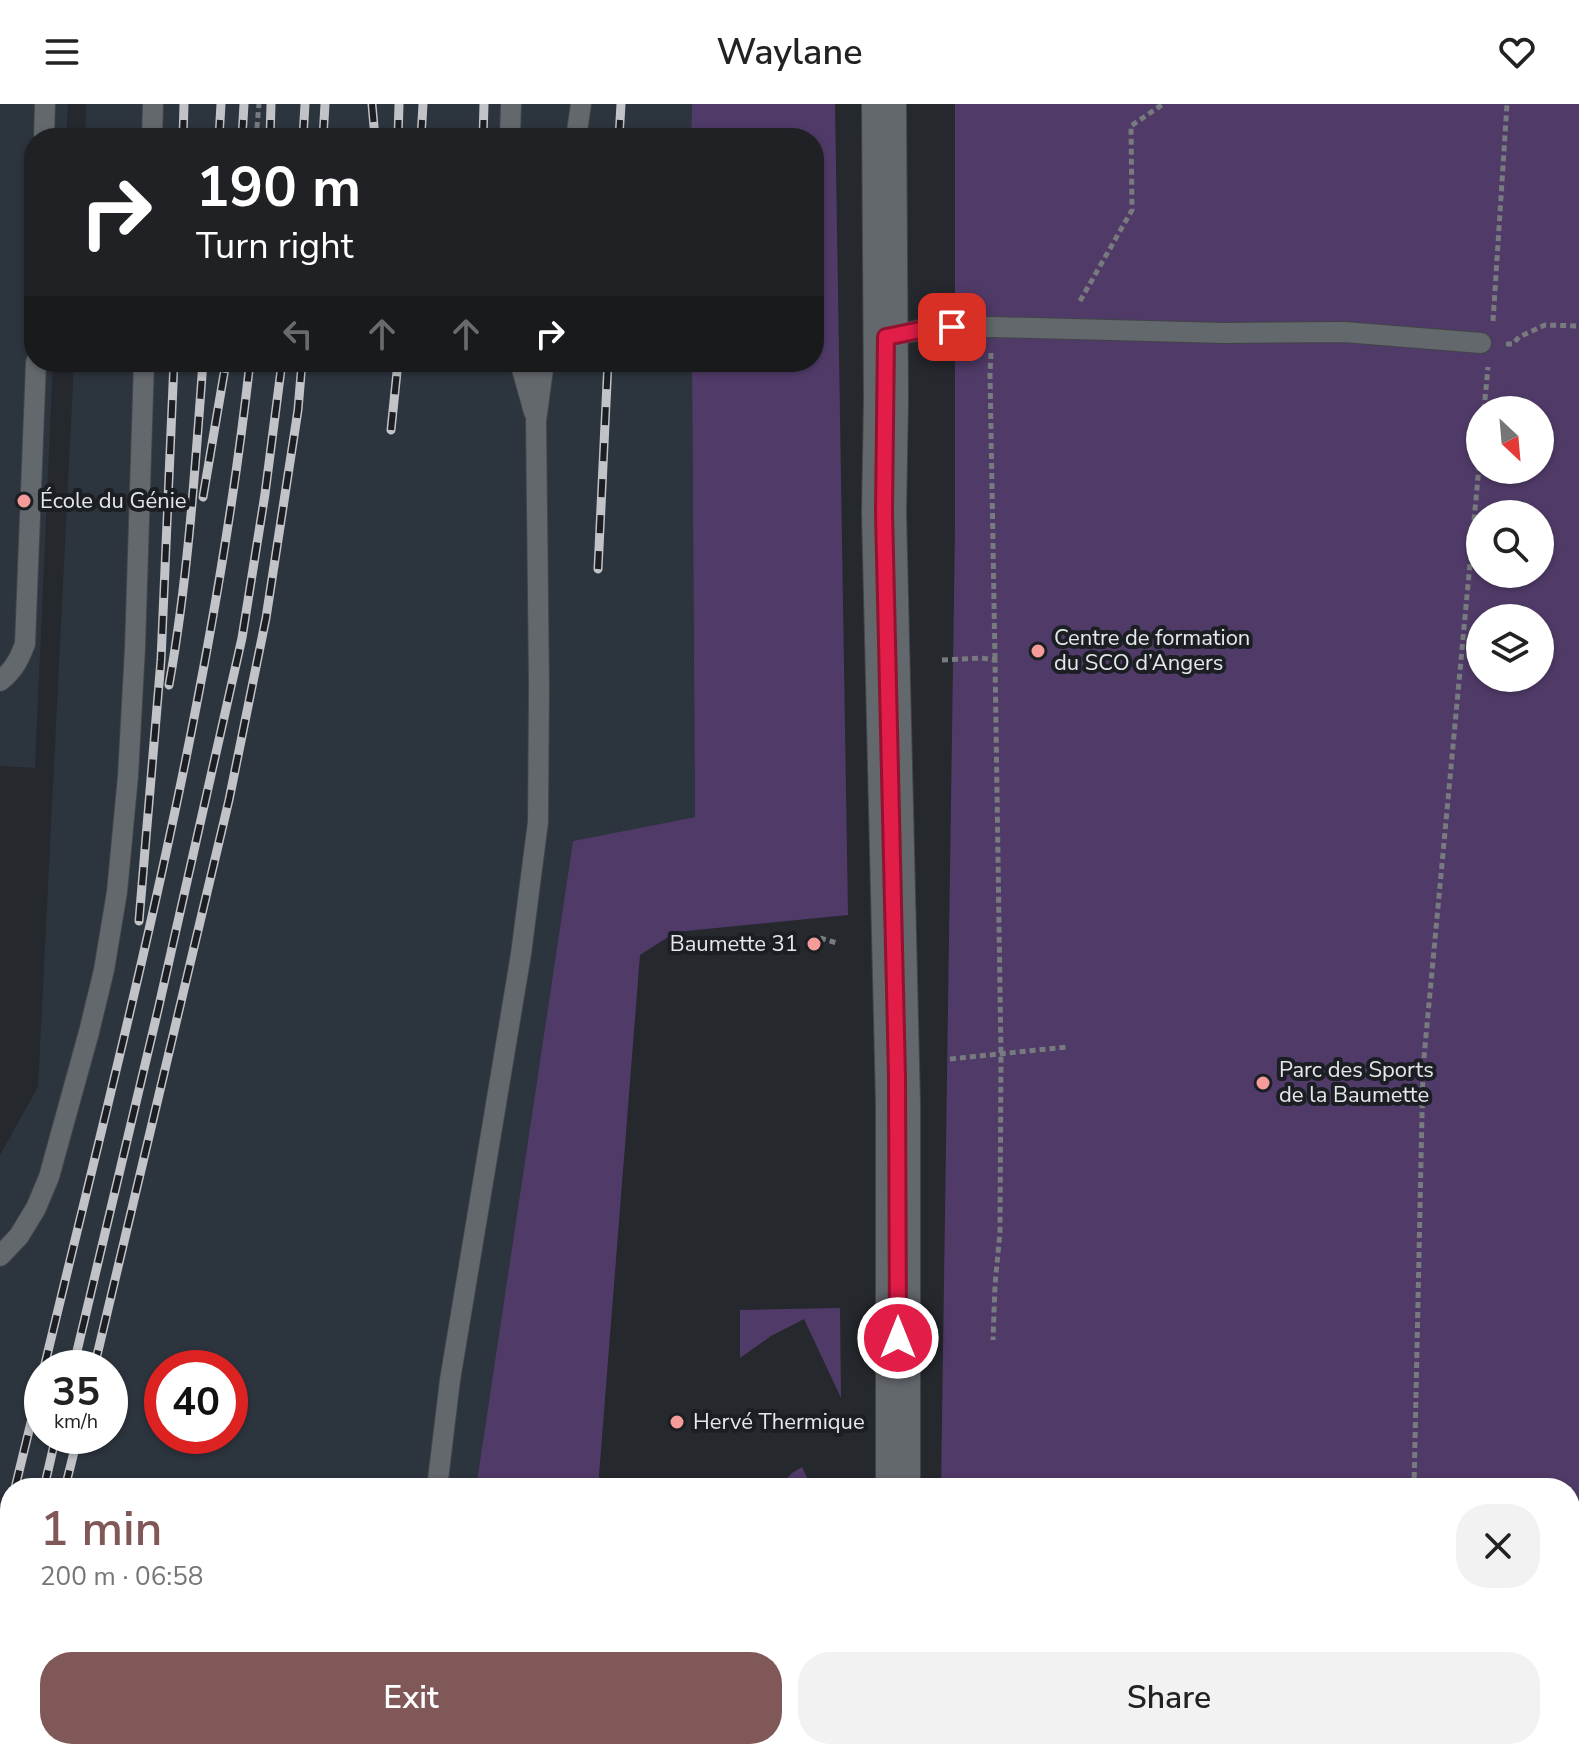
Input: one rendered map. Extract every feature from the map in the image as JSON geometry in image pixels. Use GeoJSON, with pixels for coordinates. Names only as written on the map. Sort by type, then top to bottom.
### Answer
{"type":"FeatureCollection","features":[{"type":"Feature","properties":{"kind":"street"},"geometry":{"type":"LineString","coordinates":[[884,104],[884,512],[898,1104],[898,1478]]}},
{"type":"Feature","properties":{"kind":"lane"},"geometry":{"type":"LineString","coordinates":[[44,128],[45,104]]}},
{"type":"Feature","properties":{"kind":"lane"},"geometry":{"type":"LineString","coordinates":[[152,128],[153,104]]}},
{"type":"Feature","properties":{"kind":"lane"},"geometry":{"type":"LineString","coordinates":[[510,128],[511,104]]}},
{"type":"Feature","properties":{"kind":"lane"},"geometry":{"type":"LineString","coordinates":[[577,128],[581,104]]}},
{"type":"Feature","properties":{"kind":"lane"},"geometry":{"type":"LineString","coordinates":[[886,337],[935,327],[993,327],[1224,333],[1344,332],[1486,344]]}},
{"type":"Feature","properties":{"kind":"lane"},"geometry":{"type":"LineString","coordinates":[[0,681],[19,660],[25,644],[36,372]]}},
{"type":"Feature","properties":{"kind":"lane"},"geometry":{"type":"LineString","coordinates":[[0,1256],[19,1236],[36,1208],[49,1177],[101,982],[117,892],[128,776],[135,648],[144,372]]}},
{"type":"Feature","properties":{"kind":"lane"},"geometry":{"type":"LineString","coordinates":[[523,372],[536,421]]}},
{"type":"Feature","properties":{"kind":"lane"},"geometry":{"type":"LineString","coordinates":[[438,1478],[450,1380],[521,954],[538,822],[536,421],[543,372]]}},
{"type":"Feature","properties":{"kind":"path"},"geometry":{"type":"LineString","coordinates":[[257,128],[259,104]]}},
{"type":"Feature","properties":{"kind":"path"},"geometry":{"type":"LineString","coordinates":[[1064,329],[1132,210],[1131,126],[1163,104]]}},
{"type":"Feature","properties":{"kind":"path"},"geometry":{"type":"LineString","coordinates":[[1484,396],[1486,344],[1507,104]]}},
{"type":"Feature","properties":{"kind":"path"},"geometry":{"type":"LineString","coordinates":[[1486,344],[1513,344],[1519,337],[1545,325],[1579,326]]}},
{"type":"Feature","properties":{"kind":"path"},"geometry":{"type":"LineString","coordinates":[[993,327],[990,373],[1001,1055],[1000,1232],[993,1340]]}},
{"type":"Feature","properties":{"kind":"path"},"geometry":{"type":"LineString","coordinates":[[1414,1478],[1423,1068],[1477,484]]}},
{"type":"Feature","properties":{"kind":"path"},"geometry":{"type":"LineString","coordinates":[[942,660],[995,660]]}},
{"type":"Feature","properties":{"kind":"path"},"geometry":{"type":"LineString","coordinates":[[820,938],[837,943]]}},
{"type":"Feature","properties":{"kind":"path"},"geometry":{"type":"LineString","coordinates":[[950,1059],[1067,1047]]}},
{"type":"Feature","properties":{"kind":"shaded area","name":"École du Génie"},"geometry":{"type":"Polygon","coordinates":[[[0,104],[68,104],[67,128],[24,128],[24,372],[53,372],[35,768],[0,766],[0,104]]]}},
{"type":"Feature","properties":{"kind":"shaded area"},"geometry":{"type":"Polygon","coordinates":[[[86,104],[692,104],[691,128],[85,128],[86,104]]]}},
{"type":"Feature","properties":{"kind":"shaded area"},"geometry":{"type":"Polygon","coordinates":[[[692,104],[835,104],[848,915],[676,932],[640,955],[599,1478],[477,1478],[573,841],[695,817],[692,372],[824,372],[824,128],[691,128],[692,104]]]}},
{"type":"Feature","properties":{"kind":"shaded area","name":"Parc des Sports de la Baumette"},"geometry":{"type":"Polygon","coordinates":[[[955,104],[1579,104],[1579,1478],[941,1478],[955,527],[955,104]]]}},
{"type":"Feature","properties":{"kind":"shaded area"},"geometry":{"type":"Polygon","coordinates":[[[74,372],[692,372],[695,817],[573,841],[477,1478],[0,1478],[0,1155],[38,1087],[74,372]]]}},
{"type":"Feature","properties":{"kind":"shaded area"},"geometry":{"type":"Polygon","coordinates":[[[840,1308],[841,1398],[804,1319],[771,1336],[740,1358],[740,1310],[840,1308]]]}},
{"type":"Feature","properties":{"kind":"shaded area"},"geometry":{"type":"Polygon","coordinates":[[[802,1467],[807,1478],[787,1478],[802,1467]]]}},
{"type":"Feature","properties":{"kind":"railway"},"geometry":{"type":"LineString","coordinates":[[183,128],[184,104]]}},
{"type":"Feature","properties":{"kind":"railway"},"geometry":{"type":"LineString","coordinates":[[220,128],[221,104]]}},
{"type":"Feature","properties":{"kind":"railway"},"geometry":{"type":"LineString","coordinates":[[243,128],[244,104]]}},
{"type":"Feature","properties":{"kind":"railway"},"geometry":{"type":"LineString","coordinates":[[270,128],[271,104]]}},
{"type":"Feature","properties":{"kind":"railway"},"geometry":{"type":"LineString","coordinates":[[304,128],[305,104]]}},
{"type":"Feature","properties":{"kind":"railway"},"geometry":{"type":"LineString","coordinates":[[324,128],[325,104]]}},
{"type":"Feature","properties":{"kind":"railway"},"geometry":{"type":"LineString","coordinates":[[372,104],[374,128]]}},
{"type":"Feature","properties":{"kind":"railway"},"geometry":{"type":"LineString","coordinates":[[398,128],[399,104]]}},
{"type":"Feature","properties":{"kind":"railway"},"geometry":{"type":"LineString","coordinates":[[422,128],[423,104]]}},
{"type":"Feature","properties":{"kind":"railway"},"geometry":{"type":"LineString","coordinates":[[483,128],[484,104]]}},
{"type":"Feature","properties":{"kind":"railway"},"geometry":{"type":"LineString","coordinates":[[620,128],[621,104]]}},
{"type":"Feature","properties":{"kind":"railway"},"geometry":{"type":"LineString","coordinates":[[139,921],[161,660],[174,372]]}},
{"type":"Feature","properties":{"kind":"railway"},"geometry":{"type":"LineString","coordinates":[[169,685],[186,565],[202,372]]}},
{"type":"Feature","properties":{"kind":"railway"},"geometry":{"type":"LineString","coordinates":[[203,497],[224,372]]}},
{"type":"Feature","properties":{"kind":"railway"},"geometry":{"type":"LineString","coordinates":[[48,1350],[163,868],[189,742],[234,489],[249,372]]}},
{"type":"Feature","properties":{"kind":"railway"},"geometry":{"type":"LineString","coordinates":[[77,1350],[242,638],[281,372]]}},
{"type":"Feature","properties":{"kind":"railway"},"geometry":{"type":"LineString","coordinates":[[98,1350],[229,800],[266,618],[301,372]]}},
{"type":"Feature","properties":{"kind":"railway"},"geometry":{"type":"LineString","coordinates":[[391,430],[397,372]]}},
{"type":"Feature","properties":{"kind":"railway"},"geometry":{"type":"LineString","coordinates":[[598,569],[608,372]]}},
{"type":"Feature","properties":{"kind":"railway"},"geometry":{"type":"LineString","coordinates":[[17,1478],[24,1451]]}},
{"type":"Feature","properties":{"kind":"railway"},"geometry":{"type":"LineString","coordinates":[[46,1478],[52,1454]]}},
{"type":"Feature","properties":{"kind":"railway"},"geometry":{"type":"LineString","coordinates":[[68,1478],[74,1454]]}},
{"type":"Feature","properties":{"kind":"place","name":"École du Génie"},"geometry":{"type":"Point","coordinates":[24,501]}},
{"type":"Feature","properties":{"kind":"place","name":"Centre de formation du SCO d’Angers"},"geometry":{"type":"Point","coordinates":[1038,651]}},
{"type":"Feature","properties":{"kind":"place","name":"Baumette 31"},"geometry":{"type":"Point","coordinates":[814,944]}},
{"type":"Feature","properties":{"kind":"place","name":"Parc des Sports de la Baumette"},"geometry":{"type":"Point","coordinates":[1263,1083]}},
{"type":"Feature","properties":{"kind":"place","name":"Hervé Thermique"},"geometry":{"type":"Point","coordinates":[677,1422]}},
{"type":"Feature","properties":{"kind":"route"},"geometry":{"type":"LineString","coordinates":[[898,1338],[897,1077],[884,512],[886,337],[935,327],[952,327]]}}]}
